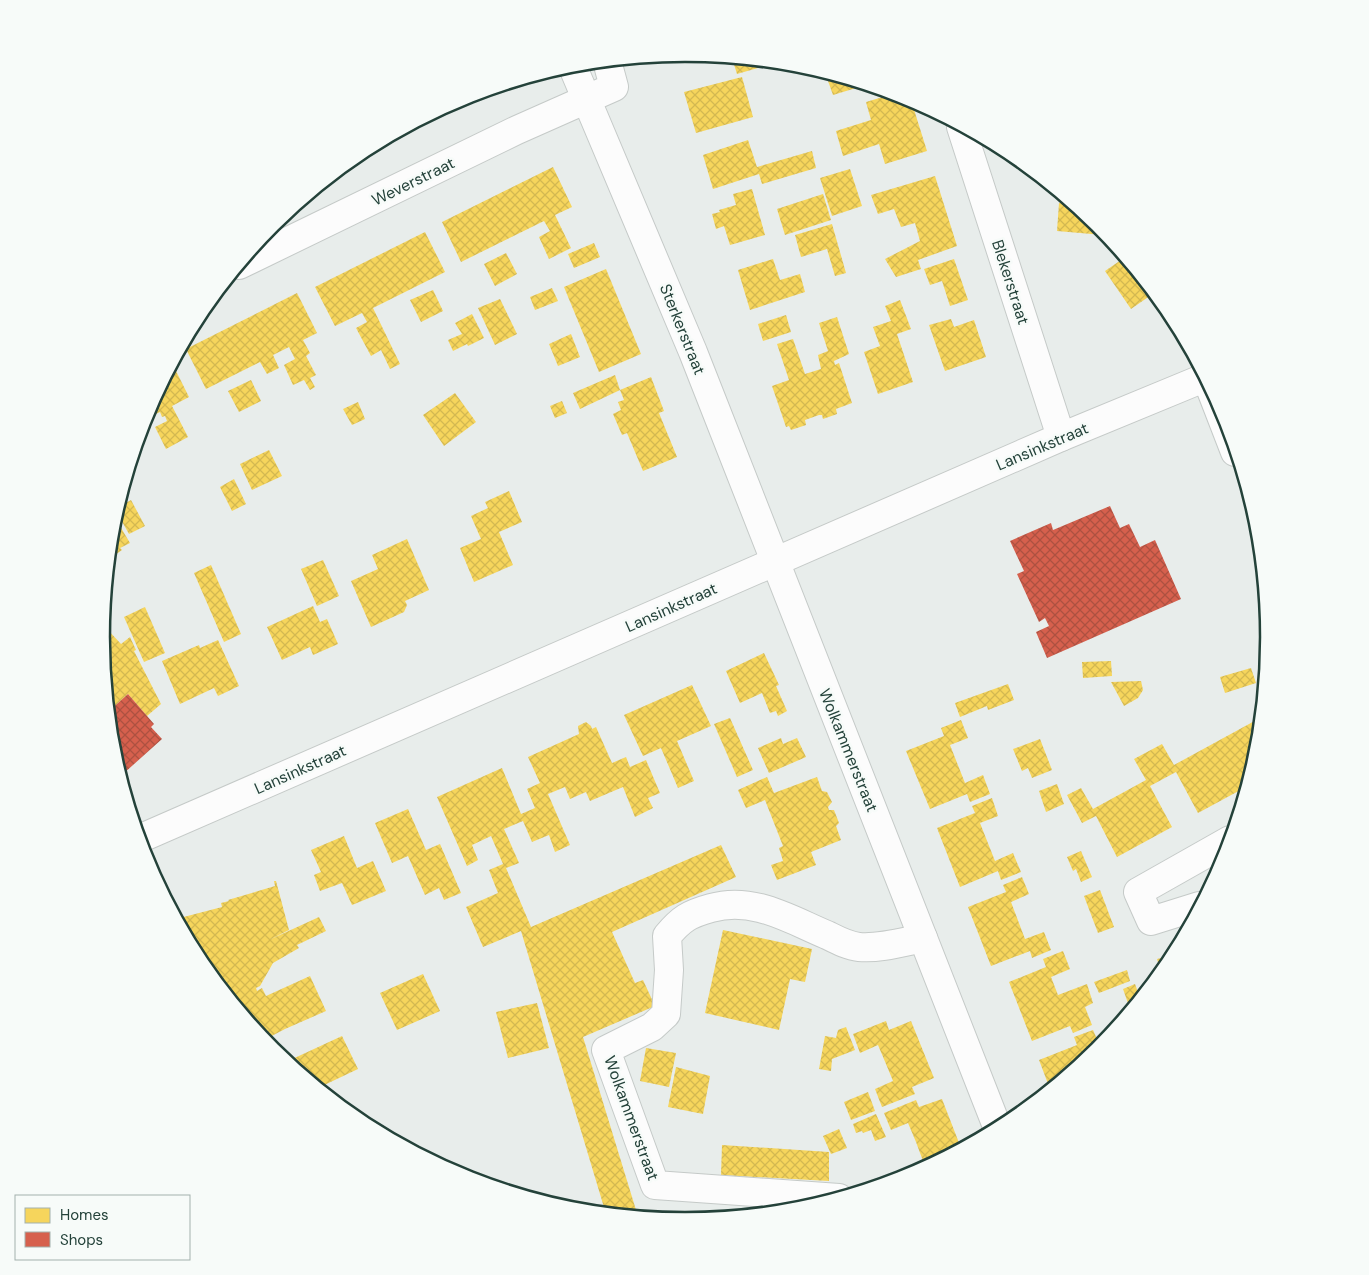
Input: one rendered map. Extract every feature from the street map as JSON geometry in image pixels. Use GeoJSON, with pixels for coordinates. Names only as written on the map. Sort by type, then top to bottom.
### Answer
{"type":"FeatureCollection","features":[{"type":"Feature","properties":{"kind":"street"},"geometry":{"type":"LineString","coordinates":[[587,99],[614,88],[608,67]]}},
{"type":"Feature","properties":{"kind":"street","name":"Sterkerstraat"},"geometry":{"type":"LineString","coordinates":[[576,73],[693,352],[774,562]]}},
{"type":"Feature","properties":{"kind":"street","name":"Weverstraat"},"geometry":{"type":"LineString","coordinates":[[251,259],[517,130],[587,99]]}},
{"type":"Feature","properties":{"kind":"street","name":"Blekerstraat"},"geometry":{"type":"LineString","coordinates":[[964,136],[1061,437]]}},
{"type":"Feature","properties":{"kind":"street","name":"Lansinkstraat"},"geometry":{"type":"LineString","coordinates":[[145,837],[1061,437],[1199,380]]}},
{"type":"Feature","properties":{"kind":"street","name":"Wolkammerstraat"},"geometry":{"type":"LineString","coordinates":[[774,562],[995,1121]]}},
{"type":"Feature","properties":{"kind":"street"},"geometry":{"type":"LineString","coordinates":[[1191,909],[1150,921],[1138,892],[1221,845]]}},
{"type":"Feature","properties":{"kind":"street","name":"Wolkammerstraat"},"geometry":{"type":"LineString","coordinates":[[817,1196],[654,1185],[606,1050],[652,1027],[666,1014],[669,970],[667,936],[678,922],[692,913],[723,904],[762,907],[842,942],[858,947],[923,938]]}},
{"type":"Feature","properties":{"kind":"building: Homes"},"geometry":{"type":"Polygon","coordinates":[[[734,65],[761,67],[737,74],[734,65]]]}},
{"type":"Feature","properties":{"kind":"building: Homes"},"geometry":{"type":"Polygon","coordinates":[[[742,77],[753,117],[696,133],[684,92],[742,77]]]}},
{"type":"Feature","properties":{"kind":"building: Homes"},"geometry":{"type":"Polygon","coordinates":[[[828,81],[833,82],[854,89],[833,95],[828,81]]]}},
{"type":"Feature","properties":{"kind":"building: Homes"},"geometry":{"type":"Polygon","coordinates":[[[881,97],[914,110],[927,151],[885,164],[879,144],[843,156],[836,131],[871,120],[866,102],[881,97]]]}},
{"type":"Feature","properties":{"kind":"building: Homes"},"geometry":{"type":"Polygon","coordinates":[[[748,140],[757,167],[812,151],[816,168],[762,184],[759,174],[713,189],[703,155],[748,140]]]}},
{"type":"Feature","properties":{"kind":"building: Homes"},"geometry":{"type":"Polygon","coordinates":[[[553,167],[572,207],[555,215],[571,248],[549,259],[539,237],[550,231],[544,221],[461,262],[442,222],[553,167]]]}},
{"type":"Feature","properties":{"kind":"building: Homes"},"geometry":{"type":"Polygon","coordinates":[[[850,169],[862,206],[832,216],[820,178],[850,169]]]}},
{"type":"Feature","properties":{"kind":"building: Homes"},"geometry":{"type":"Polygon","coordinates":[[[935,176],[957,246],[918,260],[921,269],[896,277],[885,259],[920,241],[915,223],[901,227],[894,209],[878,214],[871,195],[935,176]]]}},
{"type":"Feature","properties":{"kind":"building: Homes"},"geometry":{"type":"Polygon","coordinates":[[[752,189],[765,235],[730,245],[724,226],[716,229],[712,214],[736,205],[733,194],[752,189]]]}},
{"type":"Feature","properties":{"kind":"building: Homes"},"geometry":{"type":"Polygon","coordinates":[[[823,194],[831,220],[785,235],[777,209],[823,194]]]}},
{"type":"Feature","properties":{"kind":"building: Homes"},"geometry":{"type":"Polygon","coordinates":[[[1059,203],[1062,203],[1094,234],[1057,231],[1059,203]]]}},
{"type":"Feature","properties":{"kind":"building: Homes"},"geometry":{"type":"Polygon","coordinates":[[[832,224],[846,273],[835,276],[827,249],[801,257],[795,235],[832,224]]]}},
{"type":"Feature","properties":{"kind":"building: Homes"},"geometry":{"type":"Polygon","coordinates":[[[425,232],[445,272],[373,308],[400,364],[390,369],[381,350],[371,356],[356,328],[367,322],[362,313],[335,326],[315,287],[425,232]]]}},
{"type":"Feature","properties":{"kind":"building: Homes"},"geometry":{"type":"Polygon","coordinates":[[[594,243],[600,257],[574,268],[568,254],[594,243]]]}},
{"type":"Feature","properties":{"kind":"building: Homes"},"geometry":{"type":"Polygon","coordinates":[[[506,253],[517,274],[495,286],[484,264],[506,253]]]}},
{"type":"Feature","properties":{"kind":"building: Homes"},"geometry":{"type":"Polygon","coordinates":[[[773,259],[780,280],[800,274],[805,292],[750,310],[738,270],[773,259]]]}},
{"type":"Feature","properties":{"kind":"building: Homes"},"geometry":{"type":"Polygon","coordinates":[[[954,259],[968,300],[950,306],[942,281],[930,285],[924,269],[954,259]]]}},
{"type":"Feature","properties":{"kind":"building: Homes"},"geometry":{"type":"Polygon","coordinates":[[[1120,261],[1148,297],[1131,309],[1105,271],[1120,261]]]}},
{"type":"Feature","properties":{"kind":"building: Homes"},"geometry":{"type":"Polygon","coordinates":[[[606,269],[641,354],[599,372],[564,287],[606,269]]]}},
{"type":"Feature","properties":{"kind":"building: Homes"},"geometry":{"type":"Polygon","coordinates":[[[552,288],[558,301],[535,310],[530,297],[552,288]]]}},
{"type":"Feature","properties":{"kind":"building: Homes"},"geometry":{"type":"Polygon","coordinates":[[[433,290],[443,311],[421,322],[410,300],[433,290]]]}},
{"type":"Feature","properties":{"kind":"building: Homes"},"geometry":{"type":"Polygon","coordinates":[[[297,293],[317,333],[303,340],[310,353],[306,356],[316,375],[310,378],[315,387],[310,390],[304,380],[293,385],[284,365],[295,359],[289,347],[273,355],[279,368],[267,374],[260,362],[206,389],[187,350],[188,348],[297,293]]]}},
{"type":"Feature","properties":{"kind":"building: Homes"},"geometry":{"type":"Polygon","coordinates":[[[500,299],[517,334],[495,345],[478,308],[500,299]]]}},
{"type":"Feature","properties":{"kind":"building: Homes"},"geometry":{"type":"Polygon","coordinates":[[[900,300],[911,329],[897,334],[913,382],[878,394],[864,352],[880,346],[873,327],[891,321],[885,306],[900,300]]]}},
{"type":"Feature","properties":{"kind":"building: Homes"},"geometry":{"type":"Polygon","coordinates":[[[472,314],[484,338],[453,351],[448,340],[462,334],[455,323],[472,314]]]}},
{"type":"Feature","properties":{"kind":"building: Homes"},"geometry":{"type":"Polygon","coordinates":[[[786,315],[791,332],[763,341],[758,324],[786,315]]]}},
{"type":"Feature","properties":{"kind":"building: Homes"},"geometry":{"type":"Polygon","coordinates":[[[837,317],[849,354],[834,361],[835,365],[839,363],[852,403],[836,409],[837,414],[823,419],[822,415],[819,415],[805,420],[806,425],[791,430],[789,426],[786,427],[772,386],[789,380],[777,344],[793,339],[805,374],[821,369],[818,355],[828,351],[819,323],[837,317]]]}},
{"type":"Feature","properties":{"kind":"building: Homes"},"geometry":{"type":"Polygon","coordinates":[[[951,319],[954,327],[974,320],[986,357],[945,371],[929,325],[951,319]]]}},
{"type":"Feature","properties":{"kind":"building: Homes"},"geometry":{"type":"Polygon","coordinates":[[[571,334],[580,357],[558,366],[549,344],[571,334]]]}},
{"type":"Feature","properties":{"kind":"building: Homes"},"geometry":{"type":"Polygon","coordinates":[[[176,371],[189,397],[172,406],[188,437],[166,449],[155,427],[167,421],[160,412],[154,415],[176,371]]]}},
{"type":"Feature","properties":{"kind":"building: Homes"},"geometry":{"type":"Polygon","coordinates":[[[615,375],[620,390],[580,409],[573,393],[615,375]]]}},
{"type":"Feature","properties":{"kind":"building: Homes"},"geometry":{"type":"Polygon","coordinates":[[[651,377],[664,411],[659,413],[677,457],[643,471],[627,433],[622,435],[613,414],[621,410],[618,402],[624,400],[620,390],[651,377]]]}},
{"type":"Feature","properties":{"kind":"building: Homes"},"geometry":{"type":"Polygon","coordinates":[[[251,380],[261,401],[239,412],[228,391],[251,380]]]}},
{"type":"Feature","properties":{"kind":"building: Homes"},"geometry":{"type":"Polygon","coordinates":[[[455,393],[476,422],[444,446],[423,415],[455,393]]]}},
{"type":"Feature","properties":{"kind":"building: Homes"},"geometry":{"type":"Polygon","coordinates":[[[562,401],[567,413],[555,418],[550,406],[562,401]]]}},
{"type":"Feature","properties":{"kind":"building: Homes"},"geometry":{"type":"Polygon","coordinates":[[[358,402],[365,419],[352,425],[343,409],[358,402]]]}},
{"type":"Feature","properties":{"kind":"building: Homes"},"geometry":{"type":"Polygon","coordinates":[[[269,450],[282,476],[252,490],[240,464],[269,450]]]}},
{"type":"Feature","properties":{"kind":"building: Homes"},"geometry":{"type":"Polygon","coordinates":[[[234,479],[246,504],[232,511],[220,487],[234,479]]]}},
{"type":"Feature","properties":{"kind":"building: Homes"},"geometry":{"type":"Polygon","coordinates":[[[509,491],[522,522],[499,532],[513,565],[474,582],[460,548],[481,539],[471,516],[488,508],[485,502],[509,491]]]}},
{"type":"Feature","properties":{"kind":"building: Homes"},"geometry":{"type":"Polygon","coordinates":[[[131,500],[145,526],[129,534],[122,521],[126,503],[131,500]]]}},
{"type":"Feature","properties":{"kind":"building: Homes"},"geometry":{"type":"Polygon","coordinates":[[[121,527],[130,543],[120,548],[122,550],[115,555],[121,527]]]}},
{"type":"Feature","properties":{"kind":"building: Homes"},"geometry":{"type":"Polygon","coordinates":[[[407,539],[429,590],[405,601],[407,605],[404,612],[371,627],[351,581],[378,569],[372,555],[407,539]]]}},
{"type":"Feature","properties":{"kind":"building: Homes"},"geometry":{"type":"Polygon","coordinates":[[[323,560],[339,596],[317,606],[301,569],[323,560]]]}},
{"type":"Feature","properties":{"kind":"building: Homes"},"geometry":{"type":"Polygon","coordinates":[[[211,565],[241,634],[224,642],[194,573],[211,565]]]}},
{"type":"Feature","properties":{"kind":"building: Homes"},"geometry":{"type":"Polygon","coordinates":[[[313,606],[320,622],[327,619],[338,644],[313,655],[310,647],[282,660],[267,627],[313,606]]]}},
{"type":"Feature","properties":{"kind":"building: Homes"},"geometry":{"type":"Polygon","coordinates":[[[145,607],[165,653],[144,662],[124,617],[145,607]]]}},
{"type":"Feature","properties":{"kind":"building: Homes"},"geometry":{"type":"Polygon","coordinates":[[[110,632],[121,644],[130,637],[136,650],[134,651],[161,704],[147,716],[128,694],[114,707],[110,632]]]}},
{"type":"Feature","properties":{"kind":"building: Homes"},"geometry":{"type":"Polygon","coordinates":[[[218,640],[239,686],[218,696],[214,688],[180,704],[162,661],[199,645],[200,648],[218,640]]]}},
{"type":"Feature","properties":{"kind":"building: Homes"},"geometry":{"type":"Polygon","coordinates":[[[764,653],[779,685],[776,686],[787,711],[778,716],[776,711],[770,713],[762,693],[740,703],[726,671],[764,653]]]}},
{"type":"Feature","properties":{"kind":"building: Homes"},"geometry":{"type":"Polygon","coordinates":[[[1111,661],[1112,676],[1083,678],[1082,662],[1111,661]]]}},
{"type":"Feature","properties":{"kind":"building: Homes"},"geometry":{"type":"Polygon","coordinates":[[[1251,668],[1256,683],[1225,693],[1220,677],[1251,668]]]}},
{"type":"Feature","properties":{"kind":"building: Homes"},"geometry":{"type":"Polygon","coordinates":[[[1141,681],[1143,690],[1138,698],[1124,706],[1111,682],[1141,681]]]}},
{"type":"Feature","properties":{"kind":"building: Homes"},"geometry":{"type":"Polygon","coordinates":[[[1008,684],[1014,700],[988,710],[987,706],[960,717],[955,703],[1008,684]]]}},
{"type":"Feature","properties":{"kind":"building: Homes"},"geometry":{"type":"Polygon","coordinates":[[[692,685],[711,726],[677,741],[694,781],[678,788],[661,748],[643,756],[624,715],[692,685]]]}},
{"type":"Feature","properties":{"kind":"building: Homes"},"geometry":{"type":"Polygon","coordinates":[[[730,718],[753,770],[737,777],[714,724],[730,718]]]}},
{"type":"Feature","properties":{"kind":"building: Homes"},"geometry":{"type":"Polygon","coordinates":[[[961,720],[968,738],[950,745],[965,783],[983,775],[990,794],[970,802],[967,794],[930,809],[906,751],[944,736],[941,728],[961,720]]]}},
{"type":"Feature","properties":{"kind":"building: Homes"},"geometry":{"type":"Polygon","coordinates":[[[586,722],[592,729],[596,727],[612,763],[626,757],[630,767],[646,760],[660,793],[648,798],[653,808],[635,817],[623,787],[590,801],[586,792],[570,799],[565,787],[548,794],[570,845],[555,852],[549,835],[532,842],[523,821],[504,829],[519,863],[506,868],[531,927],[721,845],[736,877],[612,932],[635,983],[643,980],[655,1006],[583,1037],[636,1210],[656,1211],[647,1211],[609,1208],[604,1207],[521,931],[483,947],[466,907],[498,893],[489,870],[503,864],[491,836],[472,845],[478,860],[467,866],[437,797],[502,768],[521,814],[535,808],[527,789],[540,783],[528,757],[579,734],[578,726],[586,722]]]}},
{"type":"Feature","properties":{"kind":"building: Homes"},"geometry":{"type":"Polygon","coordinates":[[[1253,722],[1238,791],[1198,813],[1176,772],[1150,786],[1172,827],[1117,857],[1096,816],[1082,823],[1067,795],[1081,788],[1093,809],[1146,780],[1134,759],[1162,744],[1174,765],[1253,722]]]}},
{"type":"Feature","properties":{"kind":"building: Homes"},"geometry":{"type":"Polygon","coordinates":[[[781,738],[783,744],[797,738],[806,757],[769,773],[758,748],[781,738]]]}},
{"type":"Feature","properties":{"kind":"building: Homes"},"geometry":{"type":"Polygon","coordinates":[[[1040,739],[1052,770],[1032,778],[1028,768],[1022,771],[1013,749],[1040,739]]]}},
{"type":"Feature","properties":{"kind":"building: Homes"},"geometry":{"type":"Polygon","coordinates":[[[767,777],[774,793],[817,777],[822,791],[827,792],[832,802],[828,807],[829,810],[834,810],[839,823],[836,826],[841,840],[811,852],[816,865],[777,880],[771,865],[783,861],[779,848],[783,846],[765,800],[746,808],[738,790],[767,777]]]}},
{"type":"Feature","properties":{"kind":"building: Homes"},"geometry":{"type":"Polygon","coordinates":[[[1057,784],[1064,804],[1046,812],[1039,791],[1057,784]]]}},
{"type":"Feature","properties":{"kind":"building: Homes"},"geometry":{"type":"Polygon","coordinates":[[[992,798],[998,816],[980,823],[995,861],[1013,853],[1021,872],[1001,880],[998,871],[960,887],[937,828],[975,813],[972,806],[992,798]]]}},
{"type":"Feature","properties":{"kind":"building: Homes"},"geometry":{"type":"Polygon","coordinates":[[[408,809],[426,850],[440,844],[461,893],[444,900],[439,888],[425,895],[408,856],[392,863],[375,823],[408,809]]]}},
{"type":"Feature","properties":{"kind":"building: Homes"},"geometry":{"type":"Polygon","coordinates":[[[344,836],[357,868],[373,861],[386,891],[352,905],[342,883],[320,891],[314,875],[321,872],[311,850],[344,836]]]}},
{"type":"Feature","properties":{"kind":"building: Homes"},"geometry":{"type":"Polygon","coordinates":[[[1081,851],[1092,877],[1081,882],[1076,869],[1073,871],[1067,857],[1081,851]]]}},
{"type":"Feature","properties":{"kind":"building: Homes"},"geometry":{"type":"Polygon","coordinates":[[[1022,877],[1029,894],[1011,902],[1025,939],[1044,932],[1051,950],[1032,958],[1030,951],[991,966],[968,907],[1006,892],[1003,885],[1022,877]]]}},
{"type":"Feature","properties":{"kind":"building: Homes"},"geometry":{"type":"Polygon","coordinates":[[[274,881],[276,881],[289,930],[269,940],[319,917],[326,931],[297,945],[299,948],[273,963],[260,986],[256,988],[257,991],[262,988],[266,996],[310,976],[326,1011],[271,1036],[228,988],[206,957],[183,917],[222,907],[221,903],[228,900],[275,886],[274,881]]]}},
{"type":"Feature","properties":{"kind":"building: Homes"},"geometry":{"type":"Polygon","coordinates":[[[1100,890],[1114,927],[1098,933],[1084,896],[1100,890]]]}},
{"type":"Feature","properties":{"kind":"building: Homes"},"geometry":{"type":"Polygon","coordinates":[[[723,930],[812,949],[805,982],[790,979],[779,1030],[705,1013],[723,930]]]}},
{"type":"Feature","properties":{"kind":"building: Homes"},"geometry":{"type":"Polygon","coordinates":[[[1063,951],[1070,969],[1051,977],[1058,995],[1087,984],[1093,1003],[1085,1007],[1092,1025],[1073,1033],[1070,1026],[1032,1041],[1009,982],[1046,967],[1043,959],[1063,951]]]}},
{"type":"Feature","properties":{"kind":"building: Homes"},"geometry":{"type":"Polygon","coordinates":[[[1127,970],[1130,981],[1099,993],[1094,982],[1127,970]]]}},
{"type":"Feature","properties":{"kind":"building: Homes"},"geometry":{"type":"Polygon","coordinates":[[[423,974],[440,1011],[397,1030],[380,993],[423,974]]]}},
{"type":"Feature","properties":{"kind":"building: Homes"},"geometry":{"type":"Polygon","coordinates":[[[1135,984],[1138,992],[1128,1004],[1123,989],[1135,984]]]}},
{"type":"Feature","properties":{"kind":"building: Homes"},"geometry":{"type":"Polygon","coordinates":[[[537,1003],[549,1048],[508,1058],[496,1012],[537,1003]]]}},
{"type":"Feature","properties":{"kind":"building: Homes"},"geometry":{"type":"Polygon","coordinates":[[[886,1021],[889,1030],[911,1021],[934,1078],[912,1087],[915,1094],[882,1107],[875,1089],[893,1081],[878,1045],[860,1053],[853,1034],[886,1021]]]}},
{"type":"Feature","properties":{"kind":"building: Homes"},"geometry":{"type":"Polygon","coordinates":[[[846,1027],[855,1050],[832,1059],[831,1071],[819,1069],[825,1036],[836,1038],[838,1030],[846,1027]]]}},
{"type":"Feature","properties":{"kind":"building: Homes"},"geometry":{"type":"Polygon","coordinates":[[[1093,1030],[1097,1038],[1048,1083],[1039,1060],[1077,1045],[1074,1037],[1093,1030]]]}},
{"type":"Feature","properties":{"kind":"building: Homes"},"geometry":{"type":"Polygon","coordinates":[[[342,1036],[358,1069],[324,1085],[293,1059],[342,1036]]]}},
{"type":"Feature","properties":{"kind":"building: Homes"},"geometry":{"type":"Polygon","coordinates":[[[646,1048],[676,1053],[669,1087],[640,1081],[646,1048]]]}},
{"type":"Feature","properties":{"kind":"building: Homes"},"geometry":{"type":"Polygon","coordinates":[[[676,1067],[710,1076],[703,1114],[668,1107],[676,1067]]]}},
{"type":"Feature","properties":{"kind":"building: Homes"},"geometry":{"type":"Polygon","coordinates":[[[868,1092],[875,1111],[851,1120],[844,1102],[868,1092]]]}},
{"type":"Feature","properties":{"kind":"building: Homes"},"geometry":{"type":"Polygon","coordinates":[[[942,1099],[959,1142],[923,1161],[908,1123],[891,1130],[884,1113],[916,1100],[919,1107],[942,1099]]]}},
{"type":"Feature","properties":{"kind":"building: Homes"},"geometry":{"type":"Polygon","coordinates":[[[876,1114],[886,1137],[875,1141],[871,1130],[856,1133],[853,1124],[876,1114]]]}},
{"type":"Feature","properties":{"kind":"building: Homes"},"geometry":{"type":"Polygon","coordinates":[[[839,1129],[847,1148],[831,1154],[823,1136],[839,1129]]]}},
{"type":"Feature","properties":{"kind":"building: Homes"},"geometry":{"type":"Polygon","coordinates":[[[722,1145],[829,1152],[829,1181],[721,1175],[722,1145]]]}},
{"type":"Feature","properties":{"kind":"building: Shops"},"geometry":{"type":"Polygon","coordinates":[[[1110,506],[1120,528],[1129,524],[1140,547],[1155,540],[1181,599],[1047,658],[1036,632],[1049,626],[1045,618],[1039,622],[1017,574],[1024,571],[1010,541],[1051,523],[1053,530],[1110,506]]]}},
{"type":"Feature","properties":{"kind":"building: Shops"},"geometry":{"type":"Polygon","coordinates":[[[128,694],[154,724],[151,727],[162,739],[126,772],[121,750],[114,707],[128,694]]]}}]}
